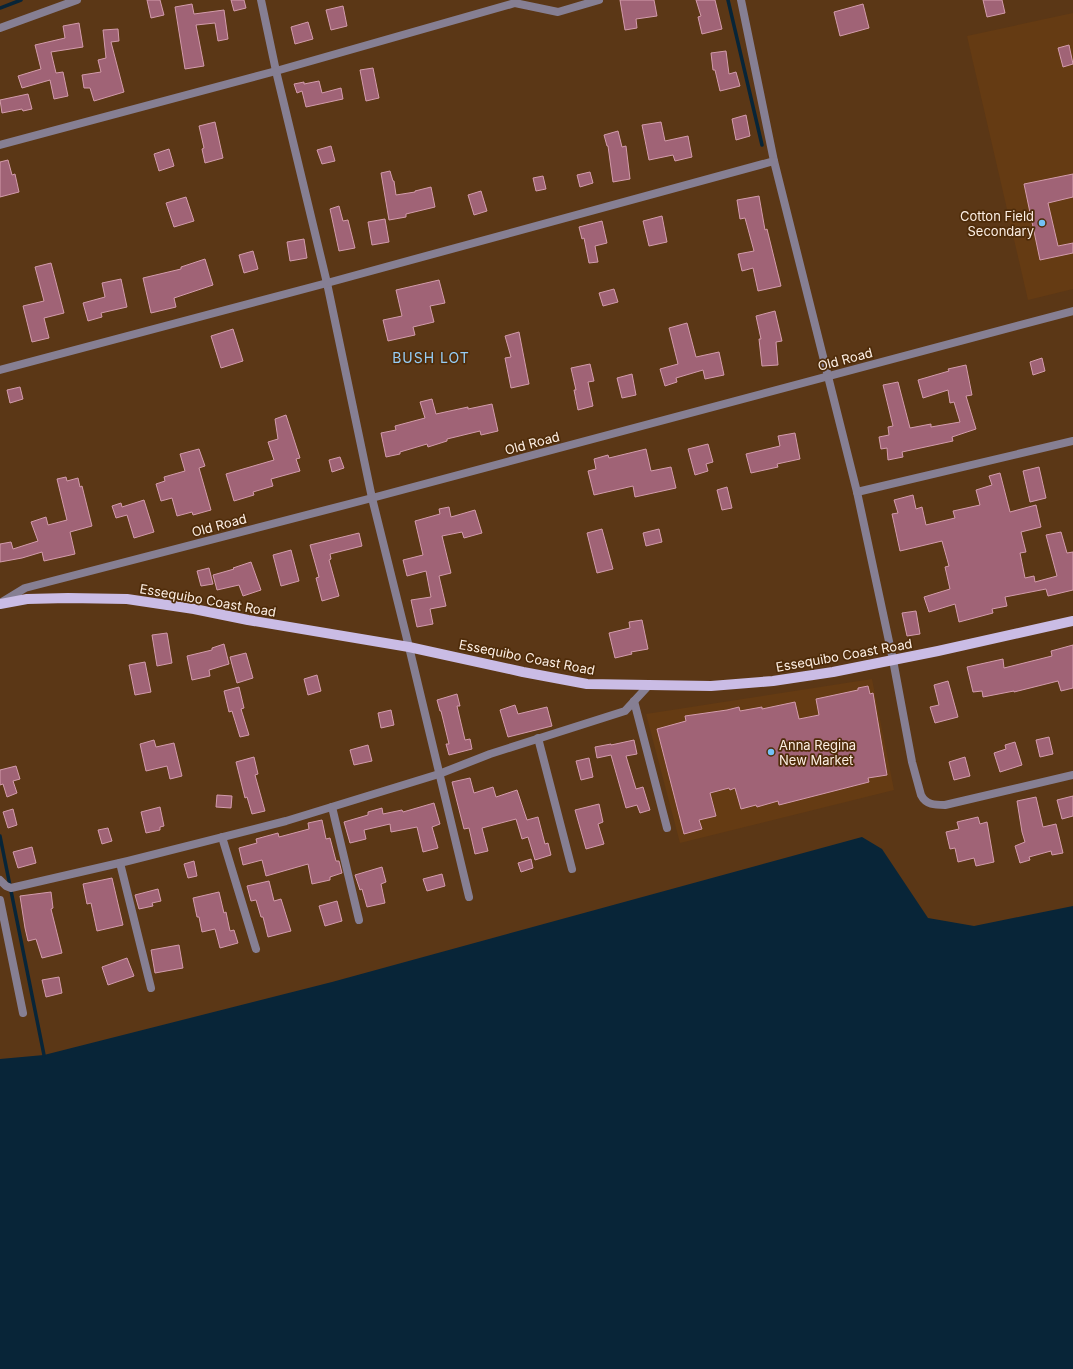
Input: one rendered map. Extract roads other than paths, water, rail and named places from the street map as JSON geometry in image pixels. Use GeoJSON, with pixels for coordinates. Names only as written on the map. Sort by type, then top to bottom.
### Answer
{"type":"FeatureCollection","features":[{"type":"Feature","properties":{"kind":"main road","name":"Essequibo Coast Road"},"geometry":{"type":"LineString","coordinates":[[0,604],[27,599],[127,599],[194,609],[248,620],[410,647],[523,672],[587,684],[711,686],[773,681],[893,660],[1073,621]]}},
{"type":"Feature","properties":{"kind":"street"},"geometry":{"type":"LineString","coordinates":[[0,28],[77,0]]}},
{"type":"Feature","properties":{"kind":"street"},"geometry":{"type":"LineString","coordinates":[[261,0],[276,71],[327,283],[372,498],[410,647],[469,897]]}},
{"type":"Feature","properties":{"kind":"street"},"geometry":{"type":"LineString","coordinates":[[0,145],[276,71],[515,3],[558,12],[599,0]]}},
{"type":"Feature","properties":{"kind":"street"},"geometry":{"type":"LineString","coordinates":[[741,0],[774,161],[857,492],[893,660],[912,762],[921,795],[928,802],[934,805],[945,805],[1073,775]]}},
{"type":"Feature","properties":{"kind":"street"},"geometry":{"type":"LineString","coordinates":[[0,370],[327,283],[774,161]]}},
{"type":"Feature","properties":{"kind":"street","name":"Old Road"},"geometry":{"type":"LineString","coordinates":[[0,604],[25,588],[372,498],[1073,311]]}},
{"type":"Feature","properties":{"kind":"street"},"geometry":{"type":"LineString","coordinates":[[857,492],[1073,441]]}},
{"type":"Feature","properties":{"kind":"street"},"geometry":{"type":"LineString","coordinates":[[0,880],[6,886],[11,888],[120,863],[286,821],[439,774],[490,754],[625,711],[649,685]]}},
{"type":"Feature","properties":{"kind":"street"},"geometry":{"type":"LineString","coordinates":[[634,701],[667,828]]}},
{"type":"Feature","properties":{"kind":"street"},"geometry":{"type":"LineString","coordinates":[[538,738],[572,869]]}},
{"type":"Feature","properties":{"kind":"street"},"geometry":{"type":"LineString","coordinates":[[332,807],[359,920]]}},
{"type":"Feature","properties":{"kind":"street"},"geometry":{"type":"LineString","coordinates":[[222,837],[256,949]]}},
{"type":"Feature","properties":{"kind":"street"},"geometry":{"type":"LineString","coordinates":[[120,863],[151,988]]}},
{"type":"Feature","properties":{"kind":"street"},"geometry":{"type":"LineString","coordinates":[[0,900],[23,1013]]}},
{"type":"Feature","properties":{"kind":"water"},"geometry":{"type":"Polygon","coordinates":[[[862,837],[882,849],[928,918],[974,926],[1073,906],[1073,1369],[0,1369],[0,1059],[44,1055],[332,982],[862,837]]]}},
{"type":"Feature","properties":{"kind":"waterway"},"geometry":{"type":"LineString","coordinates":[[0,8],[21,0]]}},
{"type":"Feature","properties":{"kind":"waterway"},"geometry":{"type":"LineString","coordinates":[[728,0],[762,145]]}},
{"type":"Feature","properties":{"kind":"waterway"},"geometry":{"type":"LineString","coordinates":[[0,836],[44,1055]]}},
{"type":"Feature","properties":{"kind":"place","name":"Cotton Field Secondary"},"geometry":{"type":"Point","coordinates":[1042,223]}},
{"type":"Feature","properties":{"kind":"place","name":"Anna Regina New Market"},"geometry":{"type":"Point","coordinates":[771,752]}},
{"type":"Feature","properties":{"kind":"district","name":"BUSH LOT"},"geometry":{"type":"Point","coordinates":[431,358]}}]}
